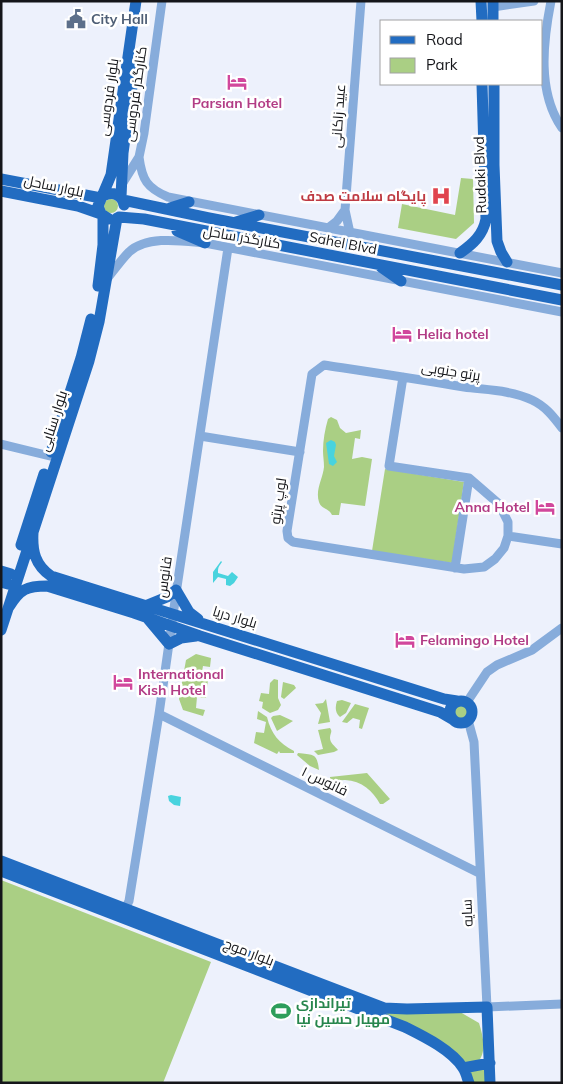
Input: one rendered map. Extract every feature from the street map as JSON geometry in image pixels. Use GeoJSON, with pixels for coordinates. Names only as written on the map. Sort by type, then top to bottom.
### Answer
{"type":"FeatureCollection","features":[{"type":"Feature","properties":{"kind":"main road","name":"بلوار فردوسی"},"geometry":{"type":"LineString","coordinates":[[102,197],[111,175],[116,151],[136,1]]}},
{"type":"Feature","properties":{"kind":"main road","name":"بلوار فردوسی"},"geometry":{"type":"LineString","coordinates":[[121,194],[123,153],[144,1]]}},
{"type":"Feature","properties":{"kind":"main road"},"geometry":{"type":"LineString","coordinates":[[481,1],[482,20]]}},
{"type":"Feature","properties":{"kind":"main road"},"geometry":{"type":"LineString","coordinates":[[493,4],[493,20]]}},
{"type":"Feature","properties":{"kind":"main road","name":"Rudaki Blvd"},"geometry":{"type":"LineString","coordinates":[[460,253],[470,246],[483,231],[486,212],[482,85]]}},
{"type":"Feature","properties":{"kind":"main road","name":"Rudaki Blvd"},"geometry":{"type":"LineString","coordinates":[[494,85],[494,165],[497,235],[498,246],[507,262]]}},
{"type":"Feature","properties":{"kind":"main road","name":"بلوار ساحل"},"geometry":{"type":"LineString","coordinates":[[1,179],[102,197]]}},
{"type":"Feature","properties":{"kind":"main road","name":"بلوار ساحل"},"geometry":{"type":"LineString","coordinates":[[1,191],[78,206],[102,215]]}},
{"type":"Feature","properties":{"kind":"main road"},"geometry":{"type":"LineString","coordinates":[[113,193],[121,194],[124,211],[118,217],[111,219],[102,215],[98,206],[102,197],[113,193]]}},
{"type":"Feature","properties":{"kind":"main road","name":"Sahel Blvd"},"geometry":{"type":"LineString","coordinates":[[121,194],[167,208],[234,223],[562,285]]}},
{"type":"Feature","properties":{"kind":"main road"},"geometry":{"type":"LineString","coordinates":[[167,208],[189,202]]}},
{"type":"Feature","properties":{"kind":"main road","name":"بلوار سنایی"},"geometry":{"type":"LineString","coordinates":[[1,630],[5,606],[5,578],[50,456],[91,321],[102,253],[102,215]]}},
{"type":"Feature","properties":{"kind":"main road"},"geometry":{"type":"LineString","coordinates":[[234,223],[259,215]]}},
{"type":"Feature","properties":{"kind":"main road","name":"Sahel Blvd"},"geometry":{"type":"LineString","coordinates":[[118,217],[144,219],[562,300]]}},
{"type":"Feature","properties":{"kind":"main road","name":"بلوار سنایی"},"geometry":{"type":"LineString","coordinates":[[5,606],[33,533],[89,361],[99,322],[118,217]]}},
{"type":"Feature","properties":{"kind":"main road"},"geometry":{"type":"LineString","coordinates":[[160,222],[205,243]]}},
{"type":"Feature","properties":{"kind":"main road"},"geometry":{"type":"LineString","coordinates":[[483,231],[487,237],[493,238],[497,235]]}},
{"type":"Feature","properties":{"kind":"main road"},"geometry":{"type":"LineString","coordinates":[[378,264],[401,281]]}},
{"type":"Feature","properties":{"kind":"main road","name":"بلوار دریا"},"geometry":{"type":"LineString","coordinates":[[33,533],[32,545],[36,559],[44,571],[51,576],[146,612],[172,626],[200,636],[440,712],[452,718]]}},
{"type":"Feature","properties":{"kind":"main road","name":"بلوار دریا"},"geometry":{"type":"LineString","coordinates":[[5,606],[21,591],[35,586],[48,586],[146,612],[173,614],[444,699],[462,702]]}},
{"type":"Feature","properties":{"kind":"main road"},"geometry":{"type":"LineString","coordinates":[[200,636],[181,638],[169,644],[146,612],[176,590],[189,612],[204,623]]}},
{"type":"Feature","properties":{"kind":"main road"},"geometry":{"type":"LineString","coordinates":[[462,702],[472,711],[468,720],[458,722],[452,718],[450,709],[462,702]]}},
{"type":"Feature","properties":{"kind":"main road","name":"بلوار موج"},"geometry":{"type":"LineString","coordinates":[[1,860],[123,913],[323,991],[405,1027],[429,1039],[446,1051],[463,1068],[469,1083]]}},
{"type":"Feature","properties":{"kind":"main road","name":"بلوار موج"},"geometry":{"type":"LineString","coordinates":[[1,872],[123,913]]}},
{"type":"Feature","properties":{"kind":"main road","name":"بلوار موج"},"geometry":{"type":"LineString","coordinates":[[323,991],[384,1008],[487,1007]]}},
{"type":"Feature","properties":{"kind":"main road","name":"سایه"},"geometry":{"type":"LineString","coordinates":[[487,1007],[490,1083]]}},
{"type":"Feature","properties":{"kind":"main road"},"geometry":{"type":"LineString","coordinates":[[463,1068],[490,1063]]}},
{"type":"Feature","properties":{"kind":"street","name":"کنارگذر فردوسی"},"geometry":{"type":"LineString","coordinates":[[121,194],[139,157],[162,1]]}},
{"type":"Feature","properties":{"kind":"street","name":"عبید زاکانی"},"geometry":{"type":"LineString","coordinates":[[350,232],[345,210],[361,1]]}},
{"type":"Feature","properties":{"kind":"street"},"geometry":{"type":"LineString","coordinates":[[493,4],[534,1]]}},
{"type":"Feature","properties":{"kind":"street"},"geometry":{"type":"LineString","coordinates":[[552,1],[545,32],[543,64],[552,111],[562,128]]}},
{"type":"Feature","properties":{"kind":"street","name":"کنارگذر ساحل"},"geometry":{"type":"LineString","coordinates":[[139,157],[141,171],[146,183],[154,191],[168,198],[562,273]]}},
{"type":"Feature","properties":{"kind":"street"},"geometry":{"type":"LineString","coordinates":[[328,228],[337,222],[345,210]]}},
{"type":"Feature","properties":{"kind":"street","name":"کنارگذر ساحل"},"geometry":{"type":"LineString","coordinates":[[107,279],[130,251],[138,246],[158,240],[205,243],[562,312]]}},
{"type":"Feature","properties":{"kind":"street","name":"فانوس"},"geometry":{"type":"LineString","coordinates":[[123,913],[129,901],[159,714],[228,248]]}},
{"type":"Feature","properties":{"kind":"street","name":"پرتو جنوبی"},"geometry":{"type":"LineString","coordinates":[[324,365],[524,397],[549,410],[562,428]]}},
{"type":"Feature","properties":{"kind":"street","name":"لوپ پرتو"},"geometry":{"type":"LineString","coordinates":[[324,365],[312,374],[287,531],[290,540],[296,543],[471,570],[490,563],[500,554],[508,536]]}},
{"type":"Feature","properties":{"kind":"street"},"geometry":{"type":"LineString","coordinates":[[403,377],[389,466],[469,478],[503,509],[508,522],[508,536],[562,544]]}},
{"type":"Feature","properties":{"kind":"street"},"geometry":{"type":"LineString","coordinates":[[200,436],[300,452]]}},
{"type":"Feature","properties":{"kind":"street"},"geometry":{"type":"LineString","coordinates":[[1,444],[50,456]]}},
{"type":"Feature","properties":{"kind":"street"},"geometry":{"type":"LineString","coordinates":[[455,568],[469,478]]}},
{"type":"Feature","properties":{"kind":"street"},"geometry":{"type":"LineString","coordinates":[[462,702],[487,672],[497,665],[538,646],[562,628]]}},
{"type":"Feature","properties":{"kind":"street","name":"فانوس ۱"},"geometry":{"type":"LineString","coordinates":[[159,714],[479,873]]}},
{"type":"Feature","properties":{"kind":"street","name":"سایه"},"geometry":{"type":"LineString","coordinates":[[468,720],[474,742],[487,1007]]}},
{"type":"Feature","properties":{"kind":"street"},"geometry":{"type":"LineString","coordinates":[[487,1007],[562,1004]]}},
{"type":"Feature","properties":{"kind":"green space"},"geometry":{"type":"Polygon","coordinates":[[[461,178],[473,179],[474,223],[456,239],[398,228],[402,204],[455,215],[461,178]]]}},
{"type":"Feature","properties":{"kind":"green space"},"geometry":{"type":"Polygon","coordinates":[[[108,199],[114,199],[118,206],[114,213],[108,213],[104,209],[104,203],[108,199]]]}},
{"type":"Feature","properties":{"kind":"green space"},"geometry":{"type":"Polygon","coordinates":[[[331,417],[337,420],[340,428],[346,433],[361,430],[360,439],[355,438],[352,459],[362,457],[372,459],[365,506],[341,503],[339,515],[332,515],[320,504],[318,498],[324,467],[324,435],[328,419],[331,417]]]}},
{"type":"Feature","properties":{"kind":"green space"},"geometry":{"type":"Polygon","coordinates":[[[385,469],[464,482],[452,563],[372,551],[385,469]]]}},
{"type":"Feature","properties":{"kind":"green space"},"geometry":{"type":"Polygon","coordinates":[[[196,654],[211,658],[210,667],[203,666],[201,677],[208,679],[206,698],[197,697],[196,708],[205,710],[203,716],[183,710],[179,699],[186,660],[196,654]]]}},
{"type":"Feature","properties":{"kind":"green space"},"geometry":{"type":"Polygon","coordinates":[[[274,679],[278,680],[278,698],[281,705],[278,710],[270,713],[262,708],[263,702],[259,701],[261,693],[269,694],[270,683],[274,679]]]}},
{"type":"Feature","properties":{"kind":"green space"},"geometry":{"type":"Polygon","coordinates":[[[283,682],[294,685],[296,688],[284,699],[281,697],[283,682]]]}},
{"type":"Feature","properties":{"kind":"green space"},"geometry":{"type":"Polygon","coordinates":[[[326,699],[330,722],[318,724],[321,713],[315,704],[323,703],[326,699]]]}},
{"type":"Feature","properties":{"kind":"green space"},"geometry":{"type":"Polygon","coordinates":[[[342,700],[351,703],[346,713],[340,717],[336,712],[336,705],[337,701],[342,700]]]}},
{"type":"Feature","properties":{"kind":"green space"},"geometry":{"type":"Polygon","coordinates":[[[355,704],[369,708],[362,729],[359,728],[360,720],[353,718],[347,723],[342,722],[355,704]]]}},
{"type":"Feature","properties":{"kind":"green space"},"geometry":{"type":"Polygon","coordinates":[[[461,704],[469,712],[461,720],[453,712],[461,704]]]}},
{"type":"Feature","properties":{"kind":"green space"},"geometry":{"type":"Polygon","coordinates":[[[258,711],[267,717],[276,737],[294,753],[280,753],[279,751],[277,754],[254,743],[256,732],[264,733],[266,722],[257,719],[258,711]]]}},
{"type":"Feature","properties":{"kind":"green space"},"geometry":{"type":"Polygon","coordinates":[[[280,715],[293,721],[277,731],[271,718],[280,715]]]}},
{"type":"Feature","properties":{"kind":"green space"},"geometry":{"type":"Polygon","coordinates":[[[330,728],[330,740],[338,750],[318,755],[314,751],[323,749],[318,730],[330,728]]]}},
{"type":"Feature","properties":{"kind":"green space"},"geometry":{"type":"Polygon","coordinates":[[[298,753],[314,756],[319,770],[310,766],[297,755],[298,753]]]}},
{"type":"Feature","properties":{"kind":"green space"},"geometry":{"type":"Polygon","coordinates":[[[367,773],[390,799],[383,804],[380,804],[370,791],[357,782],[330,779],[330,777],[367,773]]]}},
{"type":"Feature","properties":{"kind":"green space"},"geometry":{"type":"Polygon","coordinates":[[[1,880],[211,962],[163,1083],[1,1083],[1,880]]]}},
{"type":"Feature","properties":{"kind":"green space"},"geometry":{"type":"Polygon","coordinates":[[[378,1011],[460,1012],[479,1023],[483,1043],[481,1058],[478,1062],[467,1063],[378,1011]]]}},
{"type":"Feature","properties":{"kind":"green space"},"geometry":{"type":"Polygon","coordinates":[[[484,1066],[487,1083],[472,1083],[466,1070],[484,1066]]]}},
{"type":"Feature","properties":{"kind":"water"},"geometry":{"type":"Polygon","coordinates":[[[331,440],[336,445],[334,456],[337,462],[333,466],[329,464],[326,443],[331,440]]]}},
{"type":"Feature","properties":{"kind":"water"},"geometry":{"type":"Polygon","coordinates":[[[221,561],[218,573],[228,576],[232,572],[238,577],[230,586],[226,585],[226,579],[218,577],[213,583],[213,572],[221,561]]]}},
{"type":"Feature","properties":{"kind":"water"},"geometry":{"type":"Polygon","coordinates":[[[168,796],[181,797],[180,806],[174,805],[169,801],[168,796]]]}},
{"type":"Feature","properties":{"kind":"place","name":"City Hall"},"geometry":{"type":"Point","coordinates":[76,19]}},
{"type":"Feature","properties":{"kind":"place","name":"Parsian Hotel"},"geometry":{"type":"Point","coordinates":[237,82]}},
{"type":"Feature","properties":{"kind":"place","name":"پایگاه سلامت صدف"},"geometry":{"type":"Point","coordinates":[441,196]}},
{"type":"Feature","properties":{"kind":"place","name":"Helia hotel"},"geometry":{"type":"Point","coordinates":[402,334]}},
{"type":"Feature","properties":{"kind":"place","name":"Anna Hotel"},"geometry":{"type":"Point","coordinates":[545,507]}},
{"type":"Feature","properties":{"kind":"place","name":"Felamingo Hotel"},"geometry":{"type":"Point","coordinates":[405,640]}},
{"type":"Feature","properties":{"kind":"place","name":"International Kish Hotel"},"geometry":{"type":"Point","coordinates":[123,682]}},
{"type":"Feature","properties":{"kind":"place","name":"تیراندازی مهیار حسین نیا"},"geometry":{"type":"Point","coordinates":[281,1011]}}]}
